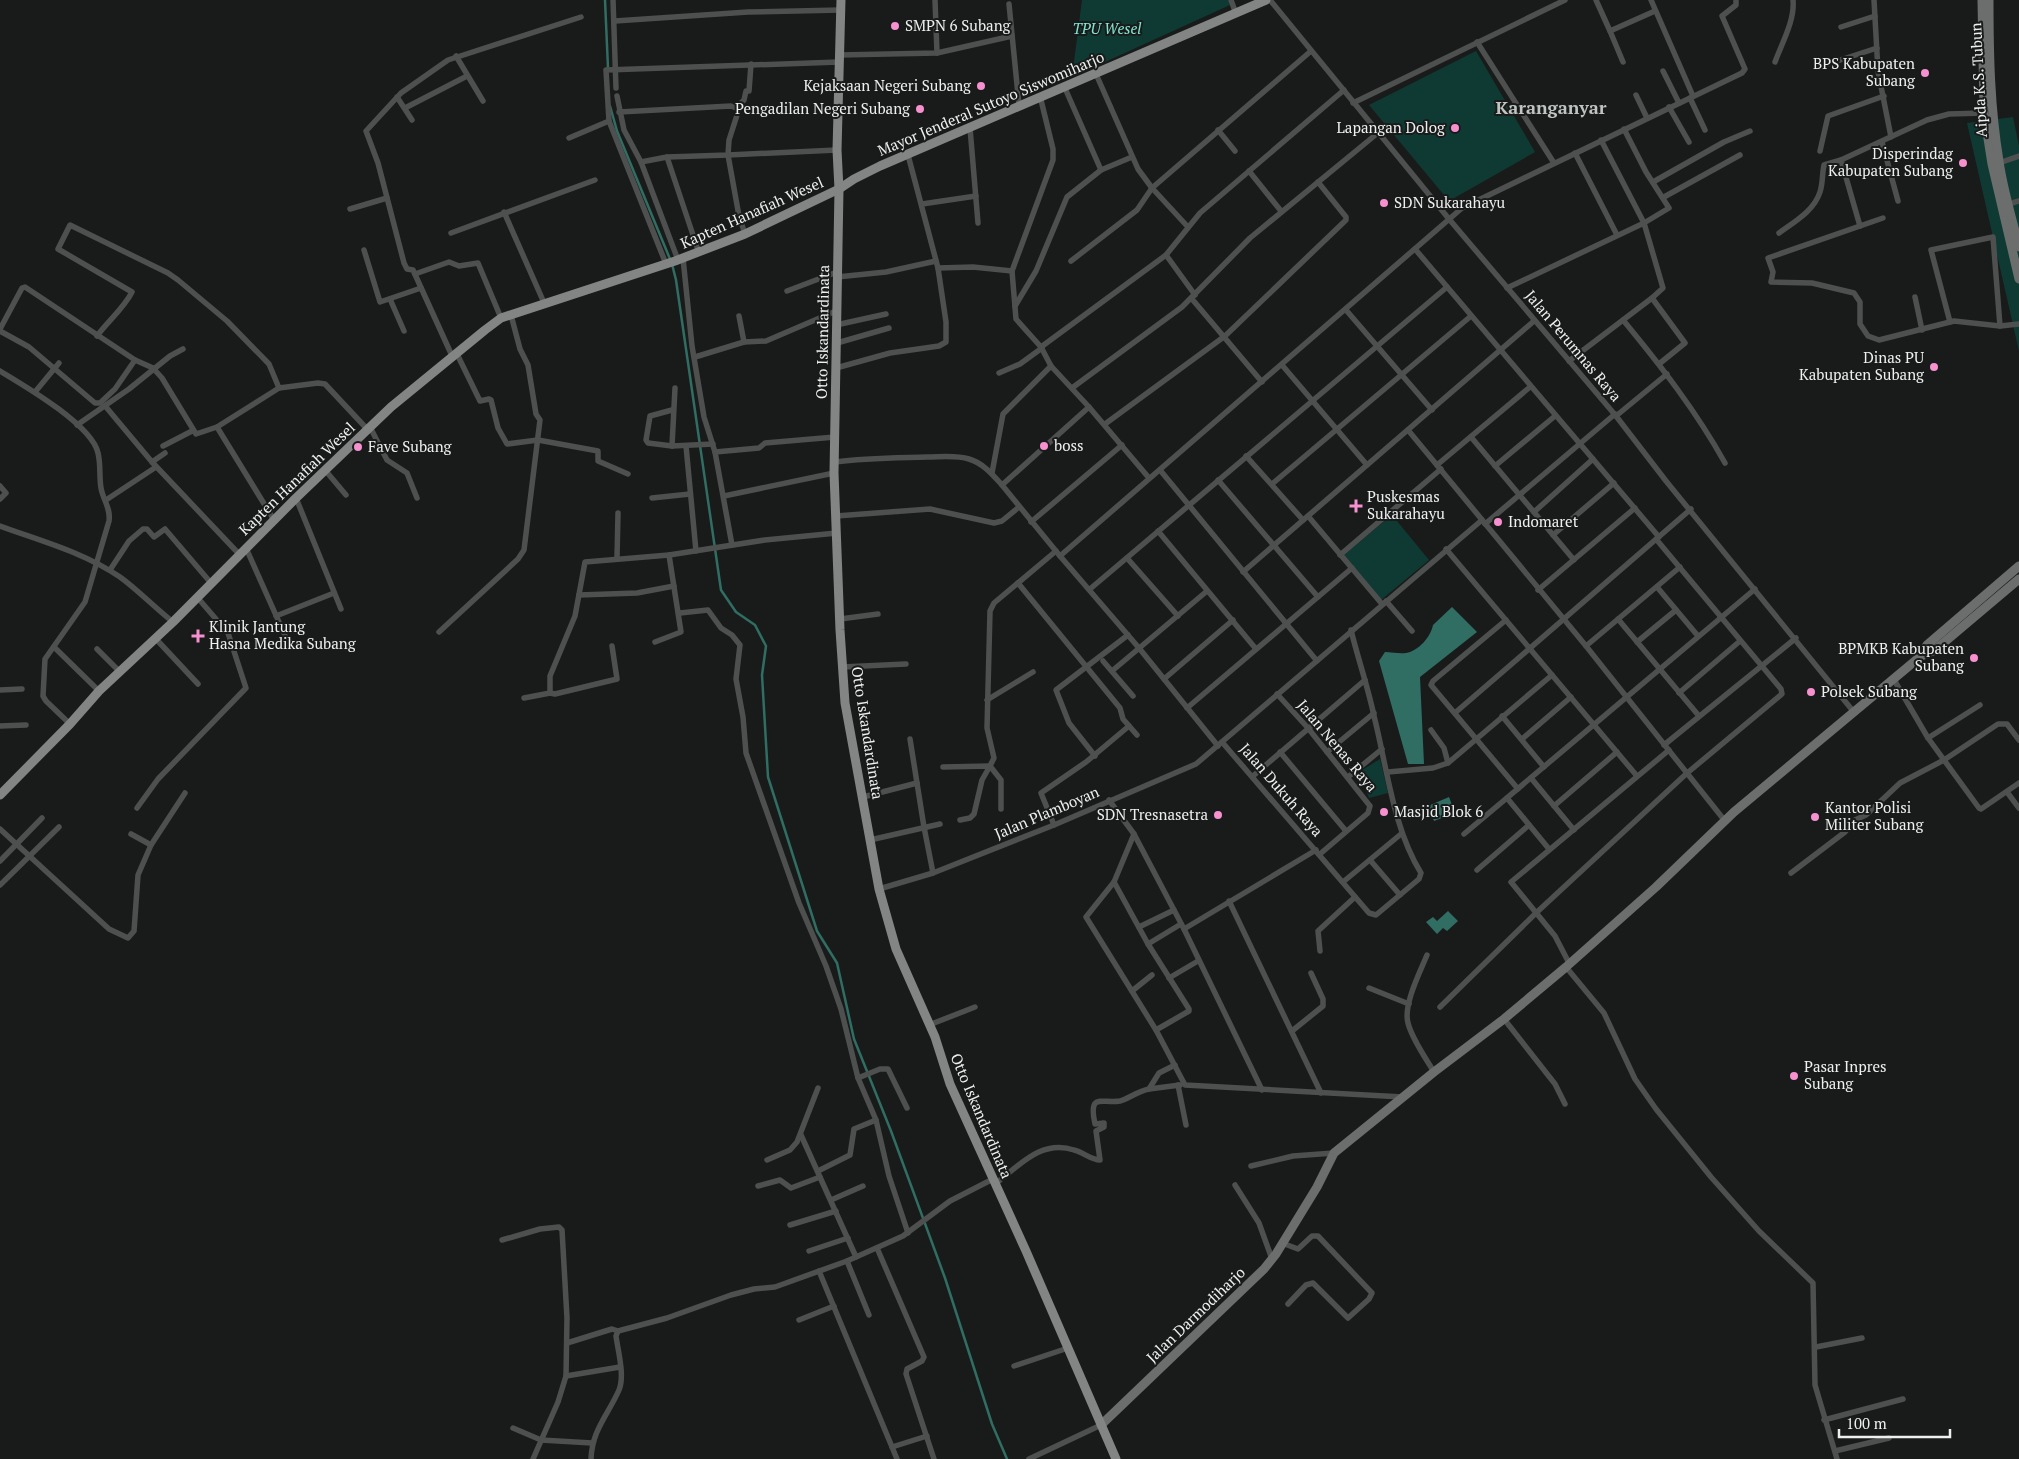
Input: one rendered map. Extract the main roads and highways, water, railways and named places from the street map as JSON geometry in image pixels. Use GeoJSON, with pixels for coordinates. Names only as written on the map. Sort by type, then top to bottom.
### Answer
{"type":"FeatureCollection","features":[{"type":"Feature","properties":{"kind":"main road","name":"Otto Iskandardinata"},"geometry":{"type":"LineString","coordinates":[[841,0],[837,150],[839,190],[834,473],[842,668],[845,703],[864,797],[879,889],[896,949],[929,1025],[950,1084],[1116,1459]]}},
{"type":"Feature","properties":{"kind":"main road","name":"Mayor Jenderal Sutoyo Siswomiharjo"},"geometry":{"type":"LineString","coordinates":[[839,190],[854,179],[1019,105],[1268,0]]}},
{"type":"Feature","properties":{"kind":"main road","name":"Kapten Hanafiah Wesel"},"geometry":{"type":"LineString","coordinates":[[0,795],[119,671],[156,639],[296,498],[369,428],[501,318],[545,305],[699,252],[745,234],[839,190]]}},
{"type":"Feature","properties":{"kind":"waterway"},"geometry":{"type":"LineString","coordinates":[[605,0],[608,68]]}},
{"type":"Feature","properties":{"kind":"waterway"},"geometry":{"type":"LineString","coordinates":[[610,106],[617,131],[670,259]]}},
{"type":"Feature","properties":{"kind":"waterway"},"geometry":{"type":"LineString","coordinates":[[672,264],[676,280],[721,590],[736,612],[755,625],[766,646],[762,675],[768,777],[817,931],[837,963],[854,1039],[891,1131],[945,1278],[992,1424],[1007,1459]]}},
{"type":"Feature","properties":{"kind":"place","name":"SMPN 6 Subang"},"geometry":{"type":"Point","coordinates":[895,26]}},
{"type":"Feature","properties":{"kind":"place","name":"BPS Kabupaten Subang"},"geometry":{"type":"Point","coordinates":[1925,73]}},
{"type":"Feature","properties":{"kind":"place","name":"Kejaksaan Negeri Subang"},"geometry":{"type":"Point","coordinates":[981,86]}},
{"type":"Feature","properties":{"kind":"place","name":"Pengadilan Negeri Subang"},"geometry":{"type":"Point","coordinates":[920,109]}},
{"type":"Feature","properties":{"kind":"place","name":"Lapangan Dolog"},"geometry":{"type":"Point","coordinates":[1455,128]}},
{"type":"Feature","properties":{"kind":"place","name":"Disperindag Kabupaten Subang"},"geometry":{"type":"Point","coordinates":[1963,163]}},
{"type":"Feature","properties":{"kind":"place","name":"SDN Sukarahayu"},"geometry":{"type":"Point","coordinates":[1384,203]}},
{"type":"Feature","properties":{"kind":"place","name":"Dinas PU Kabupaten Subang"},"geometry":{"type":"Point","coordinates":[1934,367]}},
{"type":"Feature","properties":{"kind":"place","name":"boss"},"geometry":{"type":"Point","coordinates":[1044,446]}},
{"type":"Feature","properties":{"kind":"place","name":"Fave Subang"},"geometry":{"type":"Point","coordinates":[358,447]}},
{"type":"Feature","properties":{"kind":"place","name":"Puskesmas Sukarahayu"},"geometry":{"type":"Point","coordinates":[1356,506]}},
{"type":"Feature","properties":{"kind":"place","name":"Indomaret"},"geometry":{"type":"Point","coordinates":[1498,522]}},
{"type":"Feature","properties":{"kind":"place","name":"Klinik Jantung Hasna Medika Subang"},"geometry":{"type":"Point","coordinates":[198,636]}},
{"type":"Feature","properties":{"kind":"place","name":"BPMKB Kabupaten Subang"},"geometry":{"type":"Point","coordinates":[1974,658]}},
{"type":"Feature","properties":{"kind":"place","name":"Polsek Subang"},"geometry":{"type":"Point","coordinates":[1811,692]}},
{"type":"Feature","properties":{"kind":"place","name":"Masjid Blok 6"},"geometry":{"type":"Point","coordinates":[1384,812]}},
{"type":"Feature","properties":{"kind":"place","name":"SDN Tresnasetra"},"geometry":{"type":"Point","coordinates":[1218,815]}},
{"type":"Feature","properties":{"kind":"place","name":"Kantor Polisi Militer Subang"},"geometry":{"type":"Point","coordinates":[1815,817]}},
{"type":"Feature","properties":{"kind":"place","name":"Pasar Inpres Subang"},"geometry":{"type":"Point","coordinates":[1794,1076]}},
{"type":"Feature","properties":{"kind":"district","name":"Karanganyar"},"geometry":{"type":"Point","coordinates":[1551,108]}},
{"type":"Feature","properties":{"kind":"park label","name":"TPU Wesel"},"geometry":{"type":"Point","coordinates":[1107,29]}}]}
